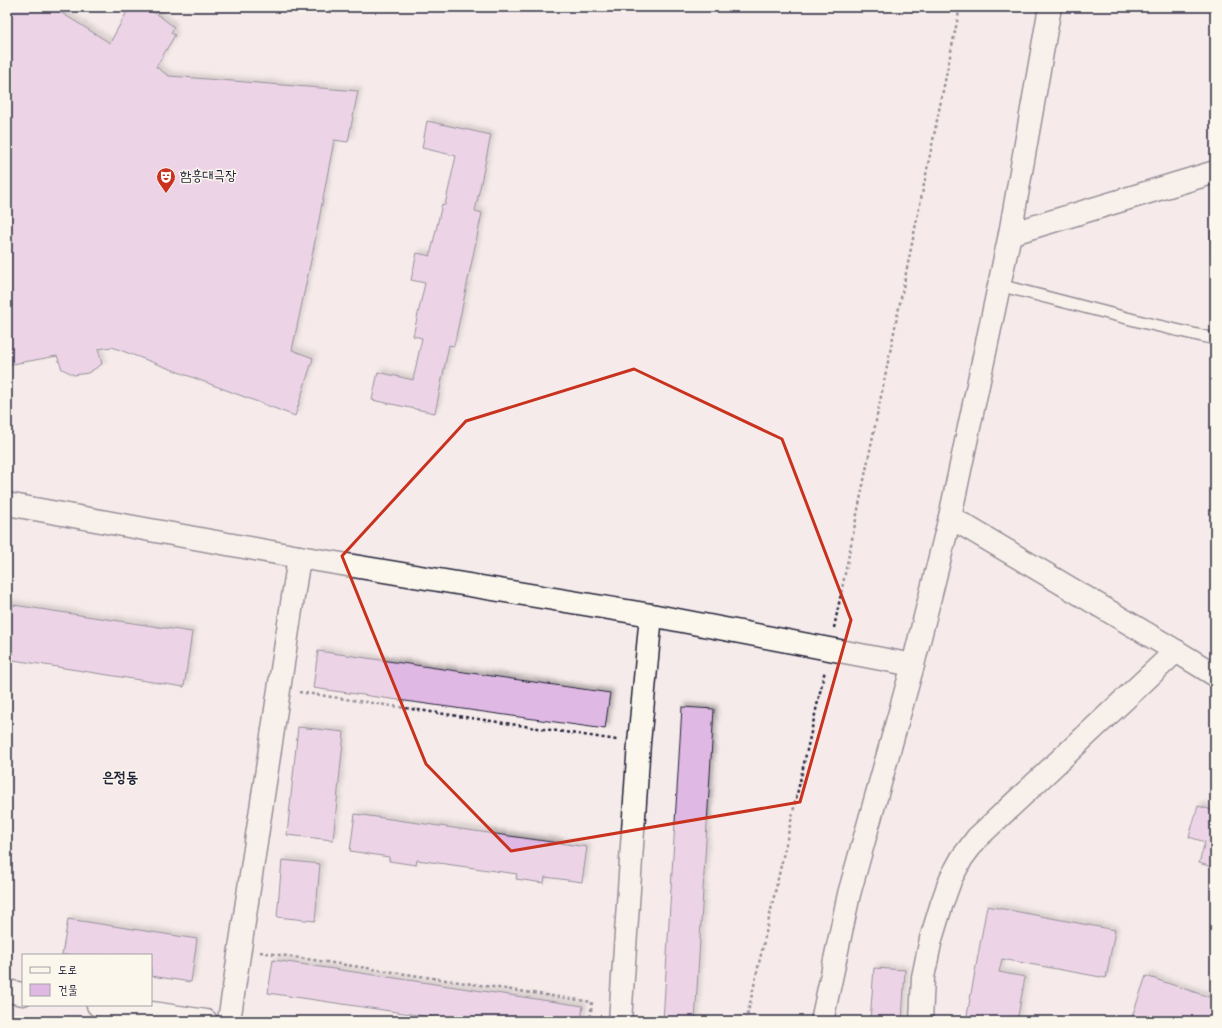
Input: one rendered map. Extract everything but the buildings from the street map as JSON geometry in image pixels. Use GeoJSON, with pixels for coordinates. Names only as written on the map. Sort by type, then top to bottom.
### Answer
{"type":"FeatureCollection","features":[{"type":"Feature","properties":{"kind":"street"},"geometry":{"type":"LineString","coordinates":[[822,1021],[849,894],[913,665],[950,517],[1010,234],[1047,7]]}},
{"type":"Feature","properties":{"kind":"street"},"geometry":{"type":"LineString","coordinates":[[1010,234],[1215,172]]}},
{"type":"Feature","properties":{"kind":"street"},"geometry":{"type":"LineString","coordinates":[[7,504],[299,557],[651,615],[913,665]]}},
{"type":"Feature","properties":{"kind":"street"},"geometry":{"type":"LineString","coordinates":[[950,517],[1215,675]]}},
{"type":"Feature","properties":{"kind":"street"},"geometry":{"type":"LineString","coordinates":[[229,1021],[299,557]]}},
{"type":"Feature","properties":{"kind":"street"},"geometry":{"type":"LineString","coordinates":[[620,1021],[639,743],[651,615]]}},
{"type":"Feature","properties":{"kind":"street"},"geometry":{"type":"LineString","coordinates":[[921,1021],[923,977],[930,939],[951,878],[962,858],[977,838],[1176,651]]}},
{"type":"Feature","properties":{"kind":"street"},"geometry":{"type":"LineString","coordinates":[[7,992],[22,994]]}},
{"type":"Feature","properties":{"kind":"street"},"geometry":{"type":"LineString","coordinates":[[105,1006],[206,1021]]}},
{"type":"Feature","properties":{"kind":"lane"},"geometry":{"type":"LineString","coordinates":[[999,285],[1146,323],[1215,339]]}},
{"type":"Feature","properties":{"kind":"path"},"geometry":{"type":"LineString","coordinates":[[746,1021],[829,649],[960,7]]}},
{"type":"Feature","properties":{"kind":"path"},"geometry":{"type":"LineString","coordinates":[[279,689],[639,743]]}},
{"type":"Feature","properties":{"kind":"path"},"geometry":{"type":"LineString","coordinates":[[240,949],[592,1002],[590,1021]]}},
{"type":"Feature","properties":{"kind":"highlighted area"},"geometry":{"type":"Polygon","coordinates":[[[634,369],[782,439],[851,620],[800,802],[511,851],[426,764],[342,556],[466,421],[634,369]]]}},
{"type":"Feature","properties":{"kind":"place","name":"함흥대극장"},"geometry":{"type":"Point","coordinates":[166,194]}},
{"type":"Feature","properties":{"kind":"district","name":"은정동"},"geometry":{"type":"Point","coordinates":[120,779]}}]}
